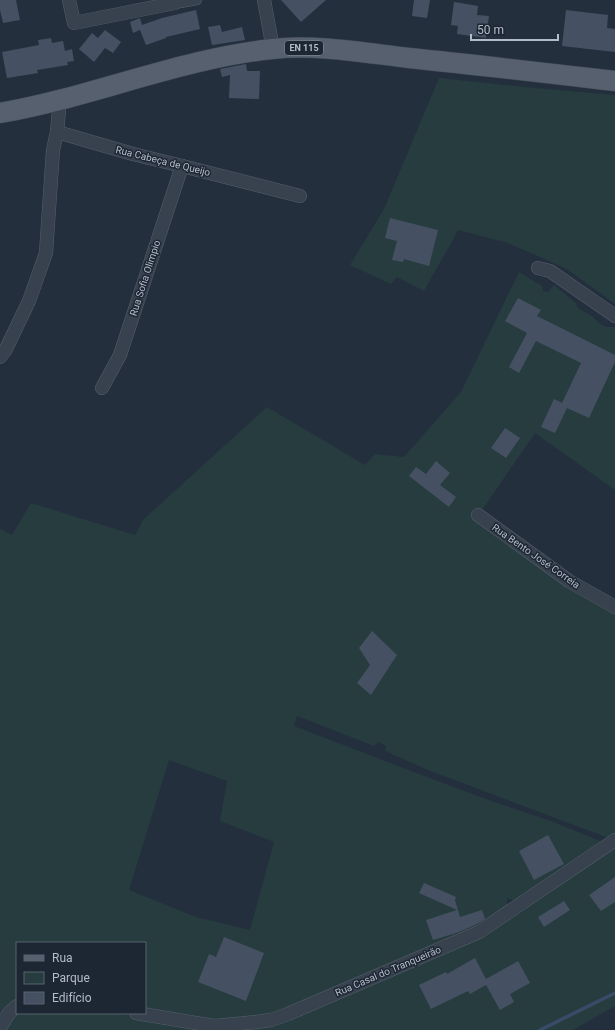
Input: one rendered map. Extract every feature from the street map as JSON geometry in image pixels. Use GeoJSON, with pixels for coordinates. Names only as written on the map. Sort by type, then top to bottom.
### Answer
{"type":"FeatureCollection","features":[{"type":"Feature","properties":{"kind":"main road","name":"EN 115"},"geometry":{"type":"LineString","coordinates":[[0,113],[56,101],[183,66],[243,53],[273,49],[301,48],[354,51],[615,81]]}},
{"type":"Feature","properties":{"kind":"street"},"geometry":{"type":"LineString","coordinates":[[69,0],[74,23],[178,2],[197,0]]}},
{"type":"Feature","properties":{"kind":"street"},"geometry":{"type":"LineString","coordinates":[[264,0],[273,49]]}},
{"type":"Feature","properties":{"kind":"street"},"geometry":{"type":"LineString","coordinates":[[0,357],[6,349],[29,302],[46,253],[53,150],[57,132],[59,110],[56,101]]}},
{"type":"Feature","properties":{"kind":"street","name":"Rua Cabeça de Queijo"},"geometry":{"type":"LineString","coordinates":[[57,132],[133,154],[300,196]]}},
{"type":"Feature","properties":{"kind":"street","name":"Rua Sofia Olimpio"},"geometry":{"type":"LineString","coordinates":[[102,388],[120,355],[182,166]]}},
{"type":"Feature","properties":{"kind":"street"},"geometry":{"type":"LineString","coordinates":[[538,268],[550,271],[615,316]]}},
{"type":"Feature","properties":{"kind":"street","name":"Rua Bento José Correia"},"geometry":{"type":"LineString","coordinates":[[478,515],[569,580],[615,606]]}},
{"type":"Feature","properties":{"kind":"street","name":"Rua Casal do Tranqueirão"},"geometry":{"type":"LineString","coordinates":[[142,1014],[214,1026],[271,1020],[288,1014],[479,932],[615,840]]}},
{"type":"Feature","properties":{"kind":"street"},"geometry":{"type":"LineString","coordinates":[[0,1028],[9,1013],[16,1007]]}},
{"type":"Feature","properties":{"kind":"green space"},"geometry":{"type":"Polygon","coordinates":[[[439,78],[615,95],[615,304],[567,269],[508,243],[458,230],[424,291],[397,277],[391,284],[350,265],[384,209],[439,78]]]}},
{"type":"Feature","properties":{"kind":"green space"},"geometry":{"type":"Polygon","coordinates":[[[519,272],[542,286],[543,291],[548,292],[554,285],[576,303],[578,308],[592,316],[599,323],[606,327],[615,327],[615,490],[535,433],[480,513],[615,609],[615,836],[611,839],[428,770],[385,751],[386,746],[378,742],[374,746],[297,716],[294,726],[494,802],[551,821],[605,843],[518,902],[507,898],[507,909],[486,924],[267,1019],[214,1026],[146,1013],[146,942],[16,942],[16,1005],[0,1025],[0,529],[12,535],[31,503],[135,535],[143,520],[267,407],[365,465],[375,454],[404,457],[461,392],[519,272]],[[169,760],[129,890],[196,917],[250,930],[274,842],[220,821],[227,781],[169,760]]]}},
{"type":"Feature","properties":{"kind":"green space"},"geometry":{"type":"Polygon","coordinates":[[[615,845],[615,1006],[573,1030],[226,1030],[434,957],[615,845]]]}},
{"type":"Feature","properties":{"kind":"green space"},"geometry":{"type":"Polygon","coordinates":[[[16,1014],[122,1014],[207,1030],[1,1030],[16,1014]]]}},
{"type":"Feature","properties":{"kind":"building"},"geometry":{"type":"Polygon","coordinates":[[[0,0],[16,0],[20,20],[3,23],[0,10],[0,0]]]}},
{"type":"Feature","properties":{"kind":"building"},"geometry":{"type":"Polygon","coordinates":[[[281,0],[326,0],[301,22],[281,0]]]}},
{"type":"Feature","properties":{"kind":"building"},"geometry":{"type":"Polygon","coordinates":[[[414,0],[430,0],[427,18],[412,16],[414,0]]]}},
{"type":"Feature","properties":{"kind":"building"},"geometry":{"type":"Polygon","coordinates":[[[454,2],[478,6],[477,15],[489,16],[486,38],[457,34],[458,26],[451,25],[454,2]]]}},
{"type":"Feature","properties":{"kind":"building"},"geometry":{"type":"Polygon","coordinates":[[[196,10],[200,29],[166,37],[146,45],[140,30],[133,33],[130,22],[140,18],[142,25],[162,18],[196,10]]]}},
{"type":"Feature","properties":{"kind":"building"},"geometry":{"type":"Polygon","coordinates":[[[566,10],[608,15],[607,28],[615,29],[615,52],[562,46],[566,10]]]}},
{"type":"Feature","properties":{"kind":"building"},"geometry":{"type":"Polygon","coordinates":[[[220,25],[222,32],[242,27],[245,40],[212,45],[208,27],[220,25]]]}},
{"type":"Feature","properties":{"kind":"building"},"geometry":{"type":"Polygon","coordinates":[[[105,30],[121,42],[113,53],[105,48],[94,62],[79,49],[92,33],[98,38],[105,30]]]}},
{"type":"Feature","properties":{"kind":"building"},"geometry":{"type":"Polygon","coordinates":[[[51,38],[52,43],[63,41],[65,51],[72,49],[74,61],[67,62],[68,65],[37,70],[38,73],[7,78],[2,52],[39,45],[38,40],[51,38]]]}},
{"type":"Feature","properties":{"kind":"building"},"geometry":{"type":"Polygon","coordinates":[[[246,64],[247,71],[260,71],[259,99],[229,98],[230,75],[222,77],[220,69],[246,64]]]}},
{"type":"Feature","properties":{"kind":"building"},"geometry":{"type":"Polygon","coordinates":[[[390,218],[438,230],[429,266],[404,259],[403,262],[392,260],[397,241],[385,238],[390,218]]]}},
{"type":"Feature","properties":{"kind":"building"},"geometry":{"type":"Polygon","coordinates":[[[518,298],[541,310],[537,316],[615,355],[615,362],[589,418],[567,408],[555,433],[541,427],[554,399],[562,403],[581,363],[536,341],[519,373],[509,367],[527,333],[505,321],[518,298]]]}},
{"type":"Feature","properties":{"kind":"building"},"geometry":{"type":"Polygon","coordinates":[[[505,428],[520,438],[506,458],[491,448],[505,428]]]}},
{"type":"Feature","properties":{"kind":"building"},"geometry":{"type":"Polygon","coordinates":[[[436,461],[450,473],[440,485],[456,497],[449,507],[409,476],[416,467],[426,474],[436,461]]]}},
{"type":"Feature","properties":{"kind":"building"},"geometry":{"type":"Polygon","coordinates":[[[372,631],[397,655],[371,695],[357,683],[370,665],[359,648],[372,631]]]}},
{"type":"Feature","properties":{"kind":"building"},"geometry":{"type":"Polygon","coordinates":[[[548,835],[564,864],[534,880],[519,851],[548,835]]]}},
{"type":"Feature","properties":{"kind":"building"},"geometry":{"type":"Polygon","coordinates":[[[615,877],[615,902],[601,911],[589,895],[615,877]]]}},
{"type":"Feature","properties":{"kind":"building"},"geometry":{"type":"Polygon","coordinates":[[[424,883],[456,897],[455,900],[460,917],[482,910],[485,919],[456,933],[433,940],[426,920],[457,910],[419,893],[424,883]]]}},
{"type":"Feature","properties":{"kind":"building"},"geometry":{"type":"Polygon","coordinates":[[[564,901],[570,910],[544,927],[538,917],[564,901]]]}},
{"type":"Feature","properties":{"kind":"building"},"geometry":{"type":"Polygon","coordinates":[[[224,937],[264,953],[246,1001],[198,982],[209,954],[216,957],[224,937]]]}},
{"type":"Feature","properties":{"kind":"building"},"geometry":{"type":"Polygon","coordinates":[[[475,958],[486,979],[518,961],[530,983],[510,994],[514,1002],[500,1010],[486,985],[470,994],[468,991],[431,1009],[419,985],[446,972],[447,974],[475,958]]]}},
{"type":"Feature","properties":{"kind":"waterway"},"geometry":{"type":"LineString","coordinates":[[540,1030],[615,993]]}}]}
